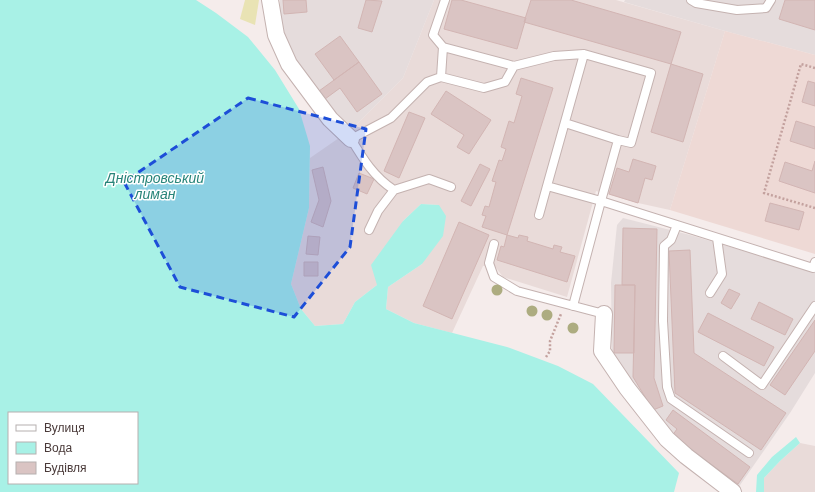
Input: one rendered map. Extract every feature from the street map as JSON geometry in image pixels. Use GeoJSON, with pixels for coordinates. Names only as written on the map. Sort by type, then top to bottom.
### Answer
{"type":"FeatureCollection","features":[{"type":"Feature","properties":{"kind":"street"},"geometry":{"type":"LineString","coordinates":[[270,0],[276,36],[289,64],[330,119],[351,139]]}},
{"type":"Feature","properties":{"kind":"street"},"geometry":{"type":"LineString","coordinates":[[604,314],[602,351],[627,388],[667,439],[686,456],[733,492]]}},
{"type":"Feature","properties":{"kind":"lane"},"geometry":{"type":"LineString","coordinates":[[444,0],[433,35],[443,47],[514,66],[554,56],[584,54],[651,73],[631,143],[565,123]]}},
{"type":"Feature","properties":{"kind":"lane"},"geometry":{"type":"LineString","coordinates":[[691,0],[737,10],[766,8],[771,0]]}},
{"type":"Feature","properties":{"kind":"lane"},"geometry":{"type":"LineString","coordinates":[[441,77],[443,47]]}},
{"type":"Feature","properties":{"kind":"lane"},"geometry":{"type":"LineString","coordinates":[[539,215],[584,54]]}},
{"type":"Feature","properties":{"kind":"lane"},"geometry":{"type":"LineString","coordinates":[[394,190],[383,183],[363,160],[351,139],[390,118],[427,82],[441,77],[484,88],[505,82],[514,66]]}},
{"type":"Feature","properties":{"kind":"lane"},"geometry":{"type":"LineString","coordinates":[[569,305],[618,140]]}},
{"type":"Feature","properties":{"kind":"lane"},"geometry":{"type":"LineString","coordinates":[[369,230],[378,211],[394,190],[430,178],[451,187]]}},
{"type":"Feature","properties":{"kind":"lane"},"geometry":{"type":"LineString","coordinates":[[547,186],[601,201],[814,268]]}},
{"type":"Feature","properties":{"kind":"lane"},"geometry":{"type":"LineString","coordinates":[[677,225],[671,240],[664,246],[663,321],[667,387],[671,399],[749,453]]}},
{"type":"Feature","properties":{"kind":"lane"},"geometry":{"type":"LineString","coordinates":[[710,293],[722,274],[717,238]]}},
{"type":"Feature","properties":{"kind":"lane"},"geometry":{"type":"LineString","coordinates":[[494,244],[489,263],[494,277],[517,291],[604,314]]}},
{"type":"Feature","properties":{"kind":"lane"},"geometry":{"type":"LineString","coordinates":[[723,356],[762,385],[815,306]]}},
{"type":"Feature","properties":{"kind":"path"},"geometry":{"type":"LineString","coordinates":[[815,68],[802,64],[764,193],[815,208]]}},
{"type":"Feature","properties":{"kind":"path"},"geometry":{"type":"LineString","coordinates":[[546,358],[550,351],[550,341],[569,305]]}},
{"type":"Feature","properties":{"kind":"highlighted area"},"geometry":{"type":"Polygon","coordinates":[[[248,98],[366,129],[350,247],[294,317],[180,287],[124,182],[248,98]]]}},
{"type":"Feature","properties":{"kind":"shaded area"},"geometry":{"type":"Polygon","coordinates":[[[245,0],[259,0],[255,25],[240,19],[245,0]]]}},
{"type":"Feature","properties":{"kind":"shaded area"},"geometry":{"type":"Polygon","coordinates":[[[280,0],[434,0],[403,78],[352,129],[325,102],[288,49],[280,15],[280,0]]]}},
{"type":"Feature","properties":{"kind":"shaded area"},"geometry":{"type":"Polygon","coordinates":[[[434,0],[616,0],[725,31],[670,210],[596,191],[567,297],[503,277],[494,265],[483,266],[452,333],[414,323],[386,309],[388,287],[422,264],[439,205],[421,204],[403,221],[377,285],[355,302],[343,324],[315,326],[301,309],[291,284],[309,208],[310,158],[352,129],[403,78],[434,0]]]}},
{"type":"Feature","properties":{"kind":"shaded area"},"geometry":{"type":"Polygon","coordinates":[[[625,0],[815,0],[815,55],[624,2],[625,0]]]}},
{"type":"Feature","properties":{"kind":"shaded area"},"geometry":{"type":"Polygon","coordinates":[[[725,31],[815,55],[815,254],[670,210],[725,31]]]}},
{"type":"Feature","properties":{"kind":"shaded area"},"geometry":{"type":"Polygon","coordinates":[[[623,218],[690,235],[815,272],[815,373],[790,413],[738,488],[672,437],[612,355],[611,283],[617,225],[623,218]]]}},
{"type":"Feature","properties":{"kind":"shaded area"},"geometry":{"type":"Polygon","coordinates":[[[800,443],[815,446],[815,492],[764,492],[764,478],[800,443]]]}},
{"type":"Feature","properties":{"kind":"water","name":"Дністровський лиман"},"geometry":{"type":"Polygon","coordinates":[[[0,0],[196,0],[216,13],[248,37],[275,70],[299,109],[310,146],[309,208],[291,284],[301,309],[315,326],[343,324],[355,302],[377,285],[371,265],[403,221],[421,204],[439,205],[446,216],[443,236],[422,264],[388,287],[386,309],[414,323],[507,347],[558,366],[593,384],[679,473],[674,492],[0,492],[0,0]]]}},
{"type":"Feature","properties":{"kind":"water"},"geometry":{"type":"Polygon","coordinates":[[[796,437],[800,443],[764,478],[764,492],[756,492],[757,475],[772,457],[796,437]]]}},
{"type":"Feature","properties":{"kind":"building"},"geometry":{"type":"Polygon","coordinates":[[[283,0],[306,0],[307,12],[284,14],[283,0]]]}},
{"type":"Feature","properties":{"kind":"building"},"geometry":{"type":"Polygon","coordinates":[[[366,0],[382,1],[372,32],[358,28],[366,0]]]}},
{"type":"Feature","properties":{"kind":"building"},"geometry":{"type":"Polygon","coordinates":[[[452,0],[461,0],[526,18],[517,49],[444,29],[452,0]]]}},
{"type":"Feature","properties":{"kind":"building"},"geometry":{"type":"Polygon","coordinates":[[[531,0],[571,0],[681,32],[671,64],[524,22],[531,0]]]}},
{"type":"Feature","properties":{"kind":"building"},"geometry":{"type":"Polygon","coordinates":[[[785,0],[815,0],[815,30],[779,19],[785,0]]]}},
{"type":"Feature","properties":{"kind":"building"},"geometry":{"type":"Polygon","coordinates":[[[340,36],[359,62],[334,80],[315,54],[340,36]]]}},
{"type":"Feature","properties":{"kind":"building"},"geometry":{"type":"Polygon","coordinates":[[[359,62],[382,94],[357,112],[340,88],[325,99],[319,91],[359,62]]]}},
{"type":"Feature","properties":{"kind":"building"},"geometry":{"type":"Polygon","coordinates":[[[671,64],[703,74],[683,142],[651,132],[671,64]]]}},
{"type":"Feature","properties":{"kind":"building"},"geometry":{"type":"Polygon","coordinates":[[[521,78],[553,88],[507,235],[482,227],[486,216],[482,215],[485,206],[489,207],[496,182],[492,181],[499,160],[502,161],[506,149],[501,147],[509,121],[514,123],[522,96],[516,94],[521,78]]]}},
{"type":"Feature","properties":{"kind":"building"},"geometry":{"type":"Polygon","coordinates":[[[808,81],[815,83],[815,106],[802,102],[808,81]]]}},
{"type":"Feature","properties":{"kind":"building"},"geometry":{"type":"Polygon","coordinates":[[[446,91],[491,120],[469,154],[457,147],[464,135],[431,114],[446,91]]]}},
{"type":"Feature","properties":{"kind":"building"},"geometry":{"type":"Polygon","coordinates":[[[409,112],[425,118],[399,178],[384,171],[409,112]]]}},
{"type":"Feature","properties":{"kind":"building"},"geometry":{"type":"Polygon","coordinates":[[[796,121],[815,127],[815,149],[790,141],[796,121]]]}},
{"type":"Feature","properties":{"kind":"building"},"geometry":{"type":"Polygon","coordinates":[[[633,159],[656,166],[652,180],[645,178],[638,203],[609,194],[617,168],[629,172],[633,159]]]}},
{"type":"Feature","properties":{"kind":"building"},"geometry":{"type":"Polygon","coordinates":[[[815,161],[815,193],[779,181],[785,162],[812,171],[815,161]]]}},
{"type":"Feature","properties":{"kind":"building"},"geometry":{"type":"Polygon","coordinates":[[[480,164],[490,169],[471,206],[461,201],[480,164]]]}},
{"type":"Feature","properties":{"kind":"building"},"geometry":{"type":"Polygon","coordinates":[[[323,167],[331,201],[323,227],[311,222],[319,200],[312,170],[323,167]]]}},
{"type":"Feature","properties":{"kind":"building"},"geometry":{"type":"Polygon","coordinates":[[[359,173],[374,179],[367,194],[353,188],[359,173]]]}},
{"type":"Feature","properties":{"kind":"building"},"geometry":{"type":"Polygon","coordinates":[[[770,203],[804,212],[799,230],[765,221],[770,203]]]}},
{"type":"Feature","properties":{"kind":"building"},"geometry":{"type":"Polygon","coordinates":[[[459,222],[489,235],[452,319],[423,306],[459,222]]]}},
{"type":"Feature","properties":{"kind":"building"},"geometry":{"type":"Polygon","coordinates":[[[623,228],[657,229],[654,378],[663,406],[653,410],[633,377],[635,285],[622,285],[623,228]]]}},
{"type":"Feature","properties":{"kind":"building"},"geometry":{"type":"Polygon","coordinates":[[[507,235],[518,238],[519,235],[528,237],[527,241],[553,249],[554,245],[562,247],[560,252],[575,256],[567,282],[497,260],[501,246],[504,247],[507,235]]]}},
{"type":"Feature","properties":{"kind":"building"},"geometry":{"type":"Polygon","coordinates":[[[308,236],[320,237],[318,255],[306,254],[308,236]]]}},
{"type":"Feature","properties":{"kind":"building"},"geometry":{"type":"Polygon","coordinates":[[[690,250],[694,353],[786,413],[761,450],[675,393],[669,251],[690,250]]]}},
{"type":"Feature","properties":{"kind":"building"},"geometry":{"type":"Polygon","coordinates":[[[304,262],[318,262],[318,276],[304,276],[304,262]]]}},
{"type":"Feature","properties":{"kind":"building"},"geometry":{"type":"Polygon","coordinates":[[[615,285],[635,285],[634,353],[614,353],[615,285]]]}},
{"type":"Feature","properties":{"kind":"building"},"geometry":{"type":"Polygon","coordinates":[[[729,289],[740,294],[731,309],[721,303],[729,289]]]}},
{"type":"Feature","properties":{"kind":"building"},"geometry":{"type":"Polygon","coordinates":[[[759,302],[793,319],[785,335],[751,319],[759,302]]]}},
{"type":"Feature","properties":{"kind":"building"},"geometry":{"type":"Polygon","coordinates":[[[708,313],[774,347],[764,366],[698,332],[708,313]]]}},
{"type":"Feature","properties":{"kind":"building"},"geometry":{"type":"Polygon","coordinates":[[[815,320],[815,351],[785,395],[770,385],[815,320]]]}},
{"type":"Feature","properties":{"kind":"building"},"geometry":{"type":"Polygon","coordinates":[[[673,410],[750,467],[738,484],[672,436],[677,429],[666,420],[673,410]]]}}]}
